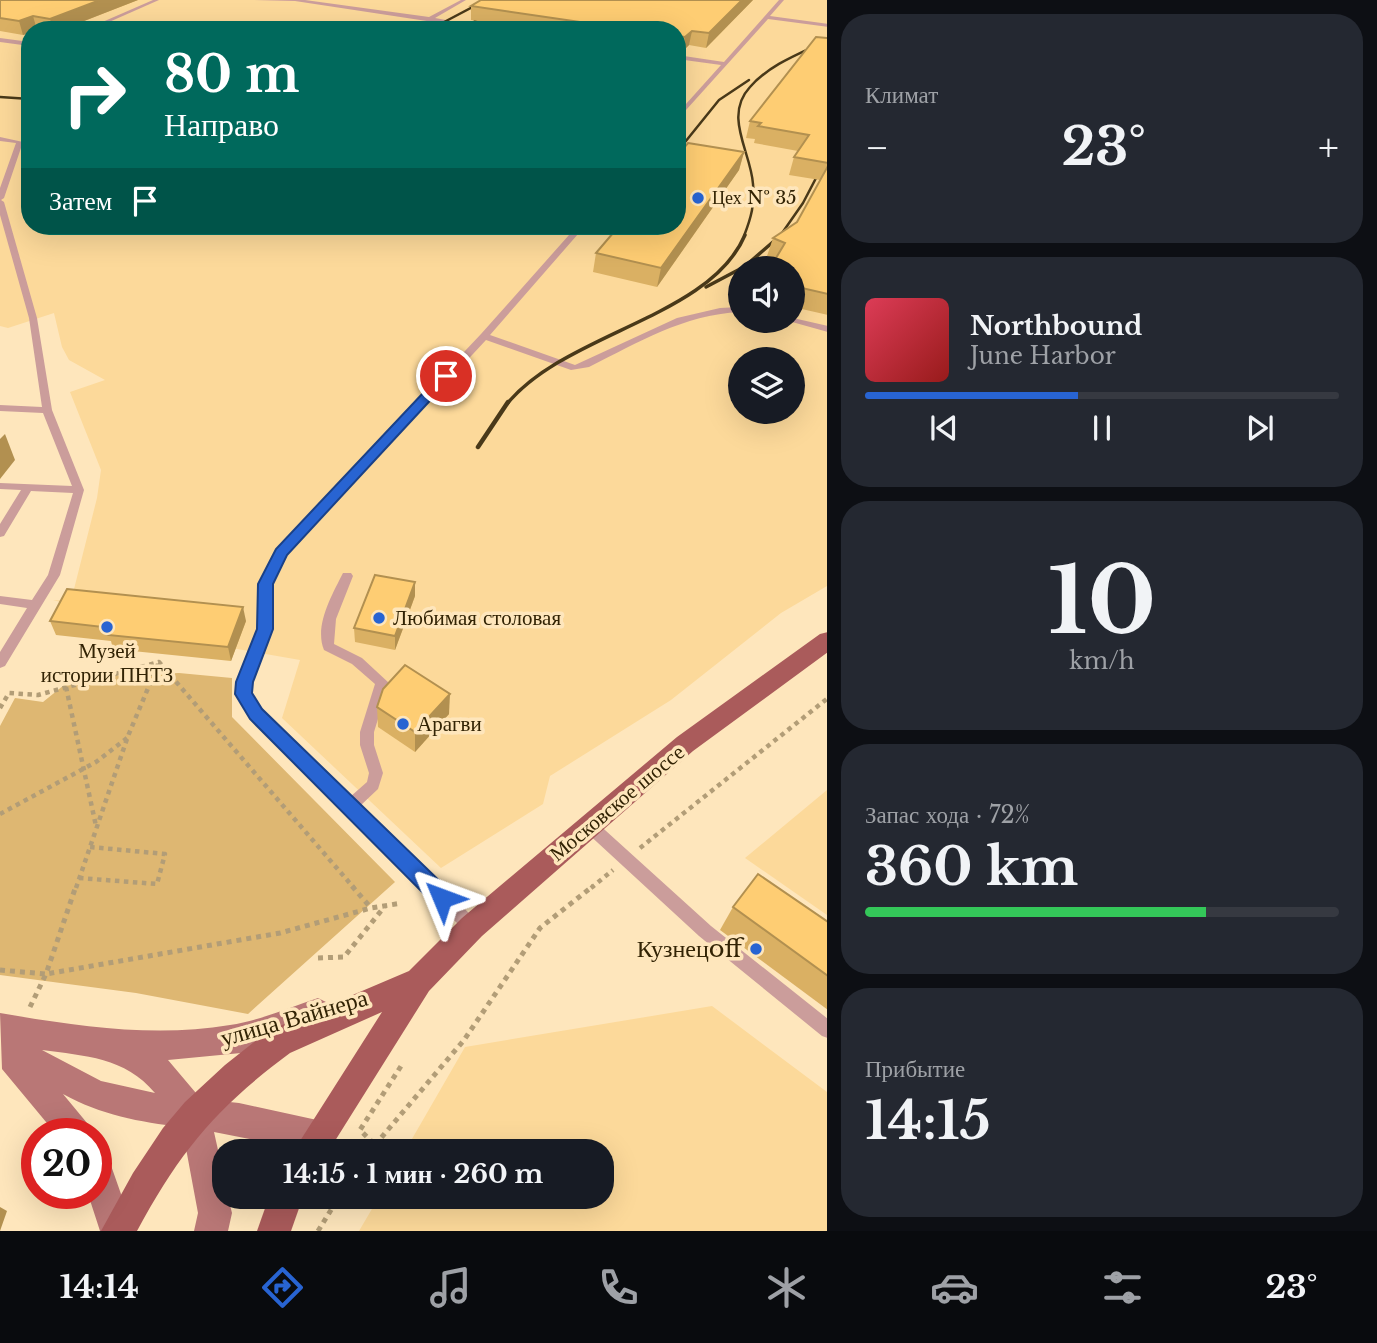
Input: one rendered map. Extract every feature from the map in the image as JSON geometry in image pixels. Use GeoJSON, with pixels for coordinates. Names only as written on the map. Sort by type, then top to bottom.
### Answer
{"type":"FeatureCollection","features":[{"type":"Feature","properties":{"kind":"main road","name":"Московское шоссе"},"geometry":{"type":"LineString","coordinates":[[419,981],[472,927],[685,744],[827,641]]}},
{"type":"Feature","properties":{"kind":"main road","name":"улица Вайнера"},"geometry":{"type":"LineString","coordinates":[[5,1037],[107,1044],[175,1045],[232,1040],[419,981]]}},
{"type":"Feature","properties":{"kind":"main road"},"geometry":{"type":"LineString","coordinates":[[117,1231],[146,1182],[195,1115],[259,1057],[279,1042],[419,981]]}},
{"type":"Feature","properties":{"kind":"main road"},"geometry":{"type":"LineString","coordinates":[[316,1139],[419,981]]}},
{"type":"Feature","properties":{"kind":"main road"},"geometry":{"type":"LineString","coordinates":[[5,1037],[96,1095],[136,1106],[239,1119],[298,1139]]}},
{"type":"Feature","properties":{"kind":"main road"},"geometry":{"type":"LineString","coordinates":[[5,1037],[64,1118]]}},
{"type":"Feature","properties":{"kind":"main road"},"geometry":{"type":"LineString","coordinates":[[107,1044],[155,1069],[195,1115],[215,1213],[211,1231]]}},
{"type":"Feature","properties":{"kind":"main road"},"geometry":{"type":"LineString","coordinates":[[110,1209],[117,1231]]}},
{"type":"Feature","properties":{"kind":"main road"},"geometry":{"type":"LineString","coordinates":[[274,1231],[282,1209]]}},
{"type":"Feature","properties":{"kind":"lane"},"geometry":{"type":"LineString","coordinates":[[107,21],[157,0]]}},
{"type":"Feature","properties":{"kind":"lane"},"geometry":{"type":"LineString","coordinates":[[255,0],[295,0],[442,21]]}},
{"type":"Feature","properties":{"kind":"lane"},"geometry":{"type":"LineString","coordinates":[[430,19],[464,0]]}},
{"type":"Feature","properties":{"kind":"lane"},"geometry":{"type":"LineString","coordinates":[[686,108],[782,0]]}},
{"type":"Feature","properties":{"kind":"lane"},"geometry":{"type":"LineString","coordinates":[[766,18],[827,26]]}},
{"type":"Feature","properties":{"kind":"lane"},"geometry":{"type":"LineString","coordinates":[[0,40],[21,43]]}},
{"type":"Feature","properties":{"kind":"lane"},"geometry":{"type":"LineString","coordinates":[[686,58],[724,64]]}},
{"type":"Feature","properties":{"kind":"lane"},"geometry":{"type":"LineString","coordinates":[[0,139],[20,142],[0,200],[33,318],[47,410],[79,490],[54,575],[0,663]]}},
{"type":"Feature","properties":{"kind":"lane"},"geometry":{"type":"LineString","coordinates":[[472,927],[256,714],[244,694],[245,682],[265,629],[266,584],[281,553],[484,336],[574,235]]}},
{"type":"Feature","properties":{"kind":"lane"},"geometry":{"type":"LineString","coordinates":[[484,336],[574,368],[692,317],[712,311],[728,310]]}},
{"type":"Feature","properties":{"kind":"lane"},"geometry":{"type":"LineString","coordinates":[[805,324],[827,329]]}},
{"type":"Feature","properties":{"kind":"lane"},"geometry":{"type":"LineString","coordinates":[[0,408],[47,410]]}},
{"type":"Feature","properties":{"kind":"lane"},"geometry":{"type":"LineString","coordinates":[[0,486],[79,490]]}},
{"type":"Feature","properties":{"kind":"lane"},"geometry":{"type":"LineString","coordinates":[[0,533],[27,489]]}},
{"type":"Feature","properties":{"kind":"lane"},"geometry":{"type":"LineString","coordinates":[[347,576],[328,619],[328,648],[357,661],[382,683],[367,732],[367,745],[376,773],[373,785],[350,806]]}},
{"type":"Feature","properties":{"kind":"lane"},"geometry":{"type":"LineString","coordinates":[[0,600],[35,605]]}},
{"type":"Feature","properties":{"kind":"lane"},"geometry":{"type":"LineString","coordinates":[[590,826],[705,931],[827,1029]]}},
{"type":"Feature","properties":{"kind":"path"},"geometry":{"type":"LineString","coordinates":[[0,708],[9,693],[38,695],[159,662]]}},
{"type":"Feature","properties":{"kind":"path"},"geometry":{"type":"LineString","coordinates":[[5,1037],[46,974],[128,736],[159,662]]}},
{"type":"Feature","properties":{"kind":"path"},"geometry":{"type":"LineString","coordinates":[[159,662],[371,908]]}},
{"type":"Feature","properties":{"kind":"path"},"geometry":{"type":"LineString","coordinates":[[66,687],[97,828]]}},
{"type":"Feature","properties":{"kind":"path"},"geometry":{"type":"LineString","coordinates":[[380,1139],[464,1040],[540,928],[827,699]]}},
{"type":"Feature","properties":{"kind":"path"},"geometry":{"type":"LineString","coordinates":[[0,814],[84,769],[128,736]]}},
{"type":"Feature","properties":{"kind":"path"},"geometry":{"type":"LineString","coordinates":[[79,878],[158,884],[166,854],[90,847]]}},
{"type":"Feature","properties":{"kind":"path"},"geometry":{"type":"LineString","coordinates":[[0,970],[46,974],[280,933],[371,908],[402,903]]}},
{"type":"Feature","properties":{"kind":"path"},"geometry":{"type":"LineString","coordinates":[[318,958],[344,957],[385,906]]}},
{"type":"Feature","properties":{"kind":"path"},"geometry":{"type":"LineString","coordinates":[[369,1139],[360,1130],[403,1063]]}},
{"type":"Feature","properties":{"kind":"path"},"geometry":{"type":"LineString","coordinates":[[318,1231],[332,1209]]}},
{"type":"Feature","properties":{"kind":"shaded area"},"geometry":{"type":"Polygon","coordinates":[[[0,0],[827,0],[827,586],[781,613],[671,700],[550,776],[543,804],[441,868],[282,718],[300,660],[220,646],[53,600],[71,601],[97,498],[101,470],[70,392],[105,380],[69,360],[62,347],[54,313],[8,328],[0,326],[0,0]]]}},
{"type":"Feature","properties":{"kind":"shaded area"},"geometry":{"type":"Polygon","coordinates":[[[179,673],[232,678],[232,717],[395,882],[248,1014],[136,993],[0,975],[0,726],[15,698],[43,702],[74,677],[179,673]]]}},
{"type":"Feature","properties":{"kind":"shaded area"},"geometry":{"type":"Polygon","coordinates":[[[827,790],[827,915],[745,858],[827,790]]]}},
{"type":"Feature","properties":{"kind":"shaded area"},"geometry":{"type":"Polygon","coordinates":[[[712,1006],[827,1092],[827,1231],[359,1231],[372,1209],[614,1209],[614,1139],[412,1139],[465,1047],[712,1006]]]}},
{"type":"Feature","properties":{"kind":"building"},"geometry":{"type":"Polygon","coordinates":[[[0,0],[100,0],[50,19],[33,16],[19,21],[0,18],[0,0]]]}},
{"type":"Feature","properties":{"kind":"building"},"geometry":{"type":"Polygon","coordinates":[[[481,0],[742,0],[709,33],[692,31],[686,36],[686,21],[574,21],[471,6],[481,0]]]}},
{"type":"Feature","properties":{"kind":"building"},"geometry":{"type":"Polygon","coordinates":[[[816,37],[827,38],[827,163],[794,157],[809,135],[758,126],[761,123],[750,121],[816,37]]]}},
{"type":"Feature","properties":{"kind":"building"},"geometry":{"type":"Polygon","coordinates":[[[688,143],[744,152],[686,233],[688,143]]]}},
{"type":"Feature","properties":{"kind":"building"},"geometry":{"type":"Polygon","coordinates":[[[827,168],[827,294],[805,289],[805,256],[777,256],[785,243],[773,238],[797,222],[827,168]]]}},
{"type":"Feature","properties":{"kind":"building"},"geometry":{"type":"Polygon","coordinates":[[[611,235],[685,235],[661,268],[596,253],[611,235]]]}},
{"type":"Feature","properties":{"kind":"building"},"geometry":{"type":"Polygon","coordinates":[[[375,575],[415,582],[395,636],[354,628],[375,575]]]}},
{"type":"Feature","properties":{"kind":"building"},"geometry":{"type":"Polygon","coordinates":[[[67,589],[243,607],[228,647],[108,635],[112,628],[50,621],[67,589]]]}},
{"type":"Feature","properties":{"kind":"building"},"geometry":{"type":"Polygon","coordinates":[[[405,665],[450,694],[415,732],[377,707],[383,689],[405,665]]]}},
{"type":"Feature","properties":{"kind":"building"},"geometry":{"type":"Polygon","coordinates":[[[758,874],[827,921],[827,975],[733,907],[758,874]]]}},
{"type":"Feature","properties":{"kind":"railway"},"geometry":{"type":"LineString","coordinates":[[446,21],[486,0]]}},
{"type":"Feature","properties":{"kind":"railway"},"geometry":{"type":"LineString","coordinates":[[475,21],[509,0]]}},
{"type":"Feature","properties":{"kind":"railway"},"geometry":{"type":"LineString","coordinates":[[744,236],[752,211],[753,191],[739,122],[742,98],[767,72],[827,40]]}},
{"type":"Feature","properties":{"kind":"railway"},"geometry":{"type":"LineString","coordinates":[[686,141],[719,100],[749,80]]}},
{"type":"Feature","properties":{"kind":"railway"},"geometry":{"type":"LineString","coordinates":[[0,97],[21,98]]}},
{"type":"Feature","properties":{"kind":"railway"},"geometry":{"type":"LineString","coordinates":[[780,236],[803,203],[827,157]]}},
{"type":"Feature","properties":{"kind":"railway"},"geometry":{"type":"LineString","coordinates":[[507,404],[533,379],[564,359],[670,306],[701,286],[727,263],[745,235]]}},
{"type":"Feature","properties":{"kind":"railway"},"geometry":{"type":"LineString","coordinates":[[757,256],[780,236]]}},
{"type":"Feature","properties":{"kind":"railway"},"geometry":{"type":"LineString","coordinates":[[779,256],[792,248]]}},
{"type":"Feature","properties":{"kind":"railway"},"geometry":{"type":"LineString","coordinates":[[706,287],[728,275]]}},
{"type":"Feature","properties":{"kind":"railway"},"geometry":{"type":"LineString","coordinates":[[478,447],[508,402]]}},
{"type":"Feature","properties":{"kind":"place","name":"Цех № 35"},"geometry":{"type":"Point","coordinates":[698,198]}},
{"type":"Feature","properties":{"kind":"place","name":"Любимая столовая"},"geometry":{"type":"Point","coordinates":[379,618]}},
{"type":"Feature","properties":{"kind":"place","name":"Музей истории ПНТЗ"},"geometry":{"type":"Point","coordinates":[107,627]}},
{"type":"Feature","properties":{"kind":"place","name":"Арагви"},"geometry":{"type":"Point","coordinates":[403,724]}},
{"type":"Feature","properties":{"kind":"place","name":"Кузнецoff"},"geometry":{"type":"Point","coordinates":[756,949]}},
{"type":"Feature","properties":{"kind":"route"},"geometry":{"type":"LineString","coordinates":[[442,898],[256,714],[244,694],[245,682],[265,629],[266,584],[281,553],[446,376]]}}]}
